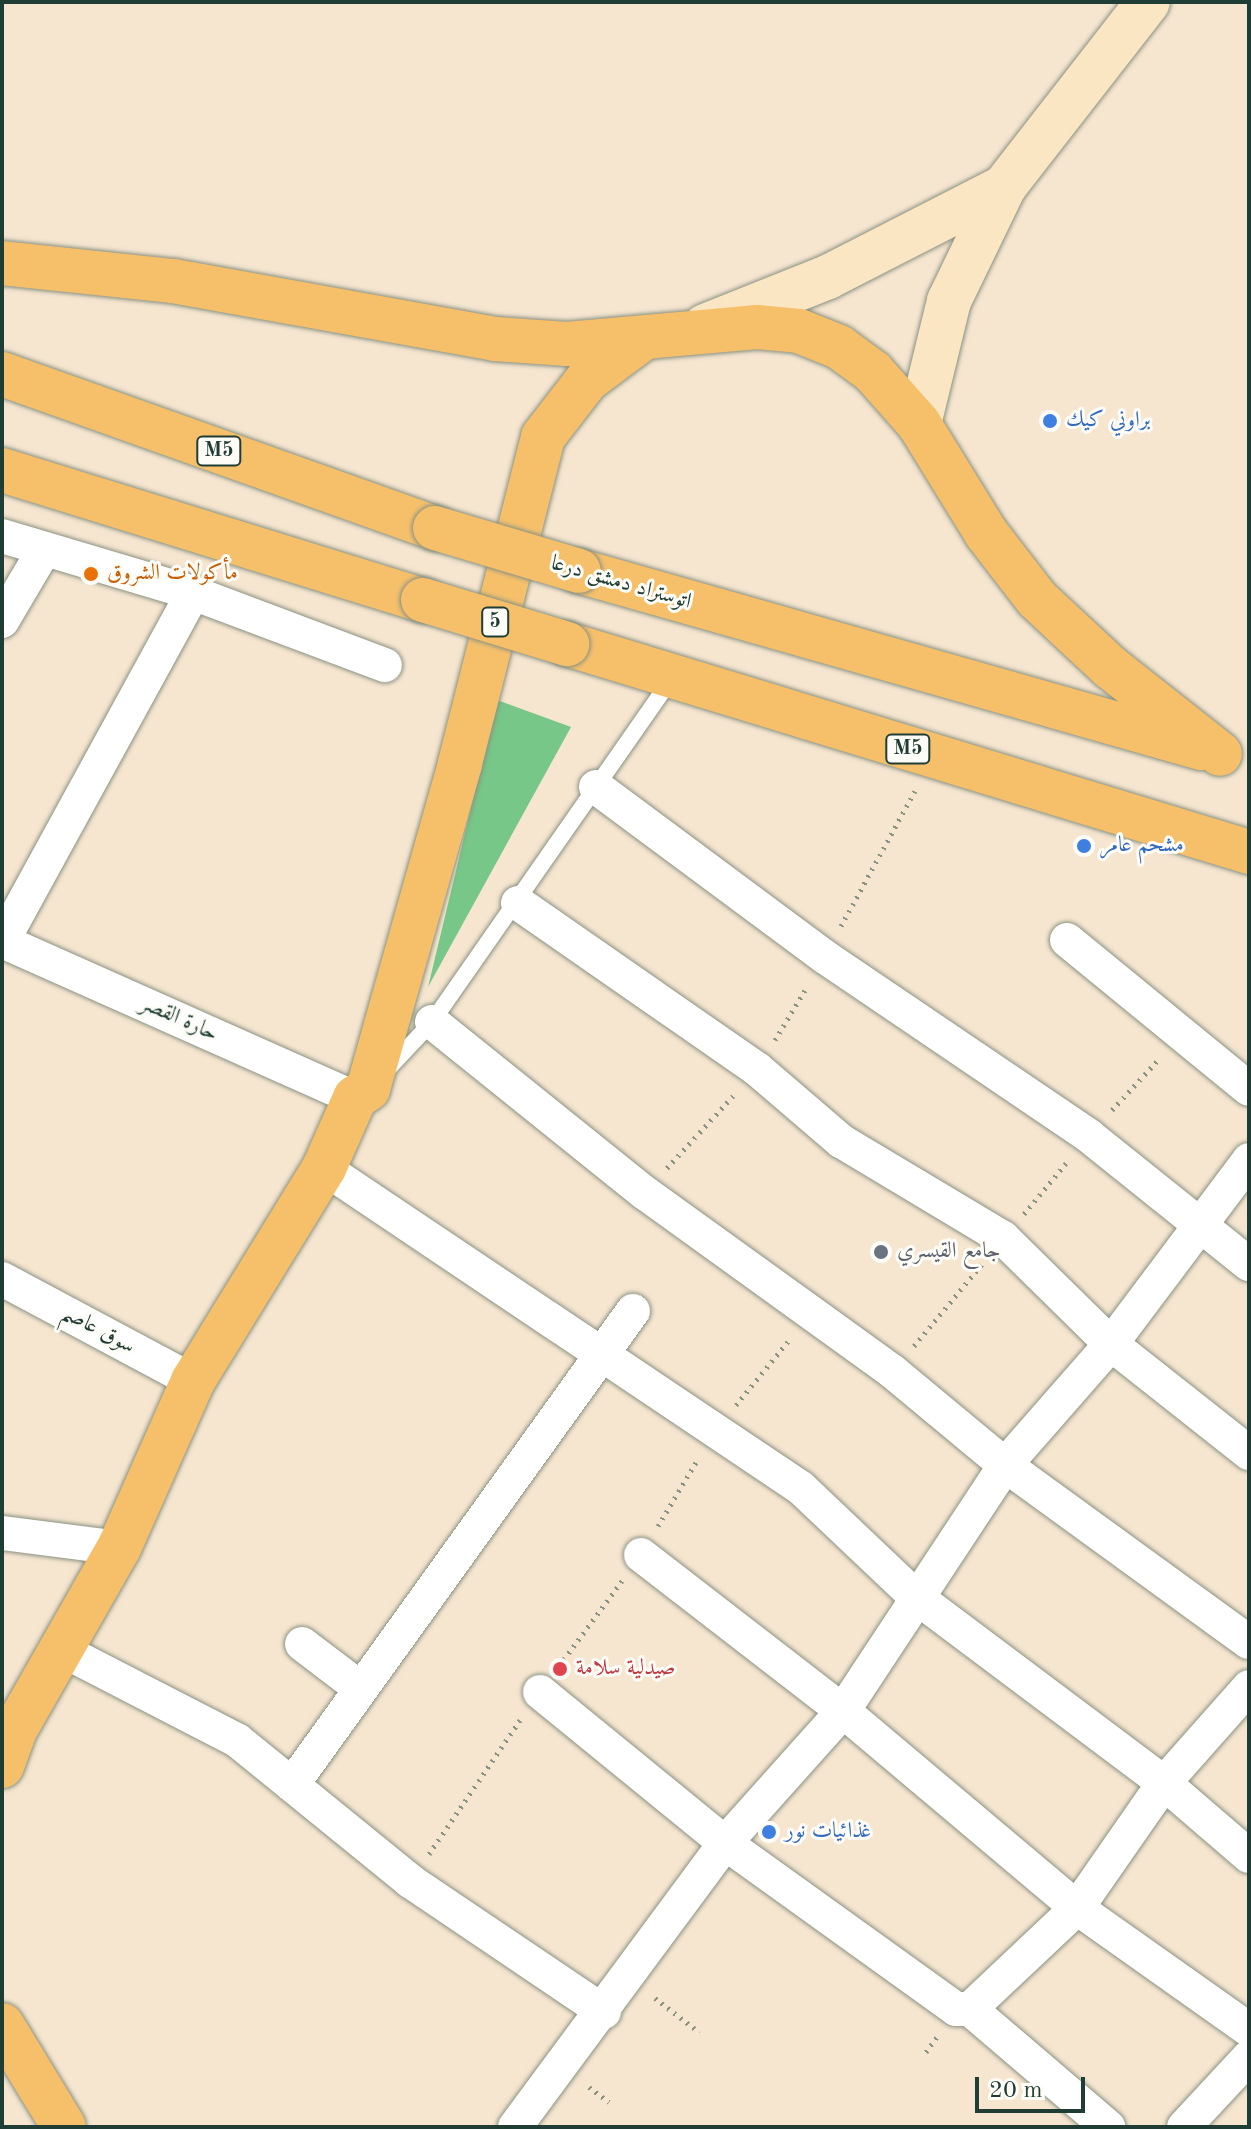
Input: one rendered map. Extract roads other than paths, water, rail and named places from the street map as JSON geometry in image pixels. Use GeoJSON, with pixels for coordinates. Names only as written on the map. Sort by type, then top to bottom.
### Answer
{"type":"FeatureCollection","features":[{"type":"Feature","properties":{"kind":"main road"},"geometry":{"type":"LineString","coordinates":[[2,263],[173,281],[495,339],[567,344],[642,339],[696,329],[799,331],[839,347],[873,372],[919,424],[986,533],[1037,599],[1110,667],[1234,759]]}},
{"type":"Feature","properties":{"kind":"main road"},"geometry":{"type":"LineString","coordinates":[[6,1741],[119,1548],[193,1381],[324,1168],[362,1094],[460,763],[543,437],[587,380],[642,339]]}},
{"type":"Feature","properties":{"kind":"main road","name":"اتوستراد دمشق درعا"},"geometry":{"type":"LineString","coordinates":[[2,374],[435,528],[1234,759]]}},
{"type":"Feature","properties":{"kind":"main road","name":"5"},"geometry":{"type":"LineString","coordinates":[[2,470],[567,644]]}},
{"type":"Feature","properties":{"kind":"main road","name":"M5"},"geometry":{"type":"LineString","coordinates":[[567,644],[1249,852]]}},
{"type":"Feature","properties":{"kind":"main road"},"geometry":{"type":"LineString","coordinates":[[2,2025],[64,2127]]}},
{"type":"Feature","properties":{"kind":"street"},"geometry":{"type":"LineString","coordinates":[[919,424],[949,301],[1004,187],[1148,2]]}},
{"type":"Feature","properties":{"kind":"street"},"geometry":{"type":"LineString","coordinates":[[696,329],[828,277],[1004,187]]}},
{"type":"Feature","properties":{"kind":"street"},"geometry":{"type":"LineString","coordinates":[[2,536],[193,593],[385,665]]}},
{"type":"Feature","properties":{"kind":"street"},"geometry":{"type":"LineString","coordinates":[[2,621],[44,550]]}},
{"type":"Feature","properties":{"kind":"street"},"geometry":{"type":"LineString","coordinates":[[2,941],[193,593]]}},
{"type":"Feature","properties":{"kind":"street"},"geometry":{"type":"LineString","coordinates":[[596,787],[825,957],[1089,1136],[1249,1264]]}},
{"type":"Feature","properties":{"kind":"street"},"geometry":{"type":"LineString","coordinates":[[518,903],[757,1069],[841,1141],[1003,1238],[1111,1344],[1249,1453]]}},
{"type":"Feature","properties":{"kind":"street"},"geometry":{"type":"LineString","coordinates":[[1067,940],[1249,1089]]}},
{"type":"Feature","properties":{"kind":"street","name":"حارة القصر"},"geometry":{"type":"LineString","coordinates":[[2,941],[362,1094]]}},
{"type":"Feature","properties":{"kind":"street"},"geometry":{"type":"LineString","coordinates":[[432,1022],[645,1193],[893,1372],[1005,1465],[1249,1642]]}},
{"type":"Feature","properties":{"kind":"street"},"geometry":{"type":"LineString","coordinates":[[515,2127],[604,2012],[725,1843],[843,1711],[915,1596],[1005,1465],[1111,1344],[1249,1160]]}},
{"type":"Feature","properties":{"kind":"street"},"geometry":{"type":"LineString","coordinates":[[324,1168],[713,1432],[801,1488],[915,1596],[1164,1783],[1249,1856]]}},
{"type":"Feature","properties":{"kind":"street","name":"سوق عاصم"},"geometry":{"type":"LineString","coordinates":[[2,1279],[193,1381]]}},
{"type":"Feature","properties":{"kind":"street"},"geometry":{"type":"LineString","coordinates":[[292,1785],[633,1311]]}},
{"type":"Feature","properties":{"kind":"street"},"geometry":{"type":"LineString","coordinates":[[2,1533],[119,1548]]}},
{"type":"Feature","properties":{"kind":"street"},"geometry":{"type":"LineString","coordinates":[[641,1555],[843,1711],[1077,1908],[1249,2030]]}},
{"type":"Feature","properties":{"kind":"street"},"geometry":{"type":"LineString","coordinates":[[302,1644],[360,1688]]}},
{"type":"Feature","properties":{"kind":"street"},"geometry":{"type":"LineString","coordinates":[[60,1649],[238,1741],[410,1881],[604,2012]]}},
{"type":"Feature","properties":{"kind":"street"},"geometry":{"type":"LineString","coordinates":[[970,2009],[1077,1908],[1164,1783],[1249,1687]]}},
{"type":"Feature","properties":{"kind":"street"},"geometry":{"type":"LineString","coordinates":[[540,1692],[725,1843],[956,2009],[970,2009],[1108,2127]]}},
{"type":"Feature","properties":{"kind":"street"},"geometry":{"type":"LineString","coordinates":[[1184,2127],[1249,2057]]}},
{"type":"Feature","properties":{"kind":"lane"},"geometry":{"type":"LineString","coordinates":[[362,1094],[432,1022],[673,677]]}},
{"type":"Feature","properties":{"kind":"place","name":"براوني كيك"},"geometry":{"type":"Point","coordinates":[1050,421]}},
{"type":"Feature","properties":{"kind":"place","name":"مأكولات الشروق"},"geometry":{"type":"Point","coordinates":[91,574]}},
{"type":"Feature","properties":{"kind":"place","name":"مشحم عامر"},"geometry":{"type":"Point","coordinates":[1084,846]}},
{"type":"Feature","properties":{"kind":"place","name":"جامع القيسري"},"geometry":{"type":"Point","coordinates":[881,1252]}},
{"type":"Feature","properties":{"kind":"place","name":"صيدلية سلامة"},"geometry":{"type":"Point","coordinates":[560,1669]}},
{"type":"Feature","properties":{"kind":"place","name":"غذائيات نور"},"geometry":{"type":"Point","coordinates":[769,1832]}}]}
